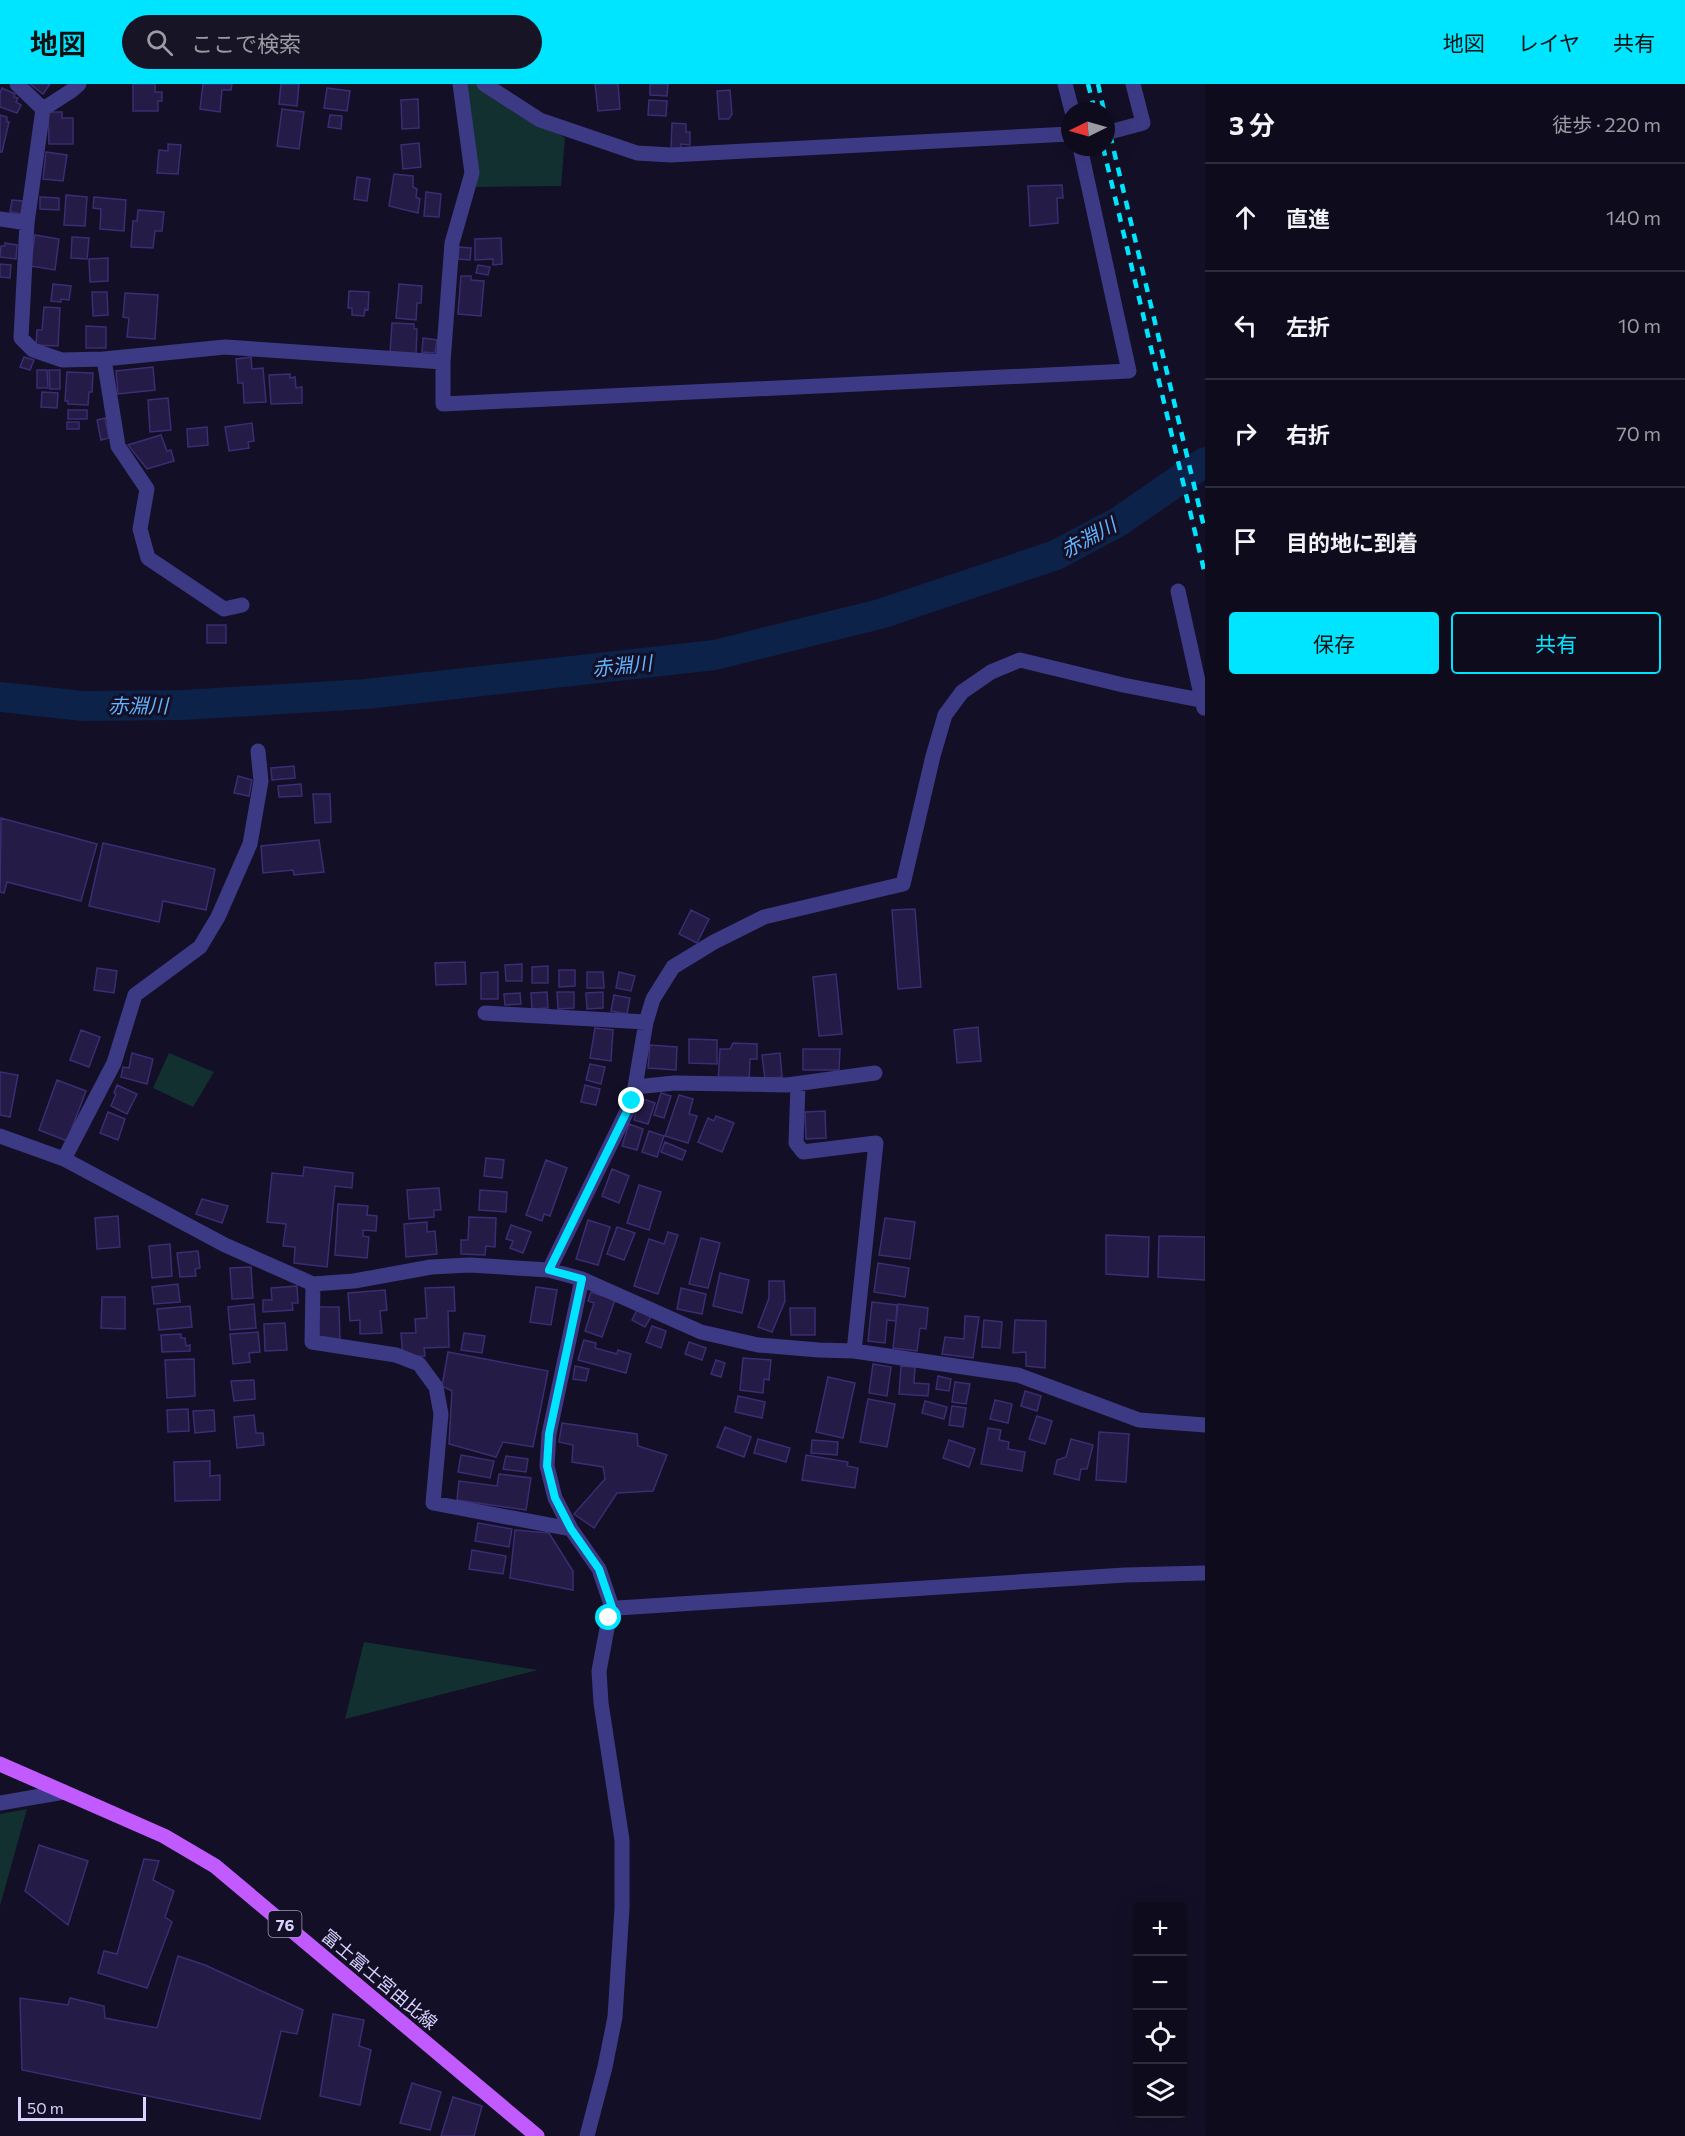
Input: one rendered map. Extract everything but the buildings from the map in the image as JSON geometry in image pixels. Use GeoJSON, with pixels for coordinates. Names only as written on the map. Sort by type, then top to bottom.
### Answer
{"type":"FeatureCollection","features":[{"type":"Feature","properties":{"kind":"main road","name":"富士富士宮由比線"},"geometry":{"type":"LineString","coordinates":[[0,1764],[164,1836],[215,1866],[537,2136]]}},
{"type":"Feature","properties":{"kind":"street"},"geometry":{"type":"LineString","coordinates":[[17,84],[43,109]]}},
{"type":"Feature","properties":{"kind":"street"},"geometry":{"type":"LineString","coordinates":[[78,84],[43,109],[27,223],[21,338],[33,350],[62,360],[104,359],[225,347],[443,362]]}},
{"type":"Feature","properties":{"kind":"street"},"geometry":{"type":"LineString","coordinates":[[460,84],[472,173],[452,243],[443,362],[443,404],[1129,371],[1082,156]]}},
{"type":"Feature","properties":{"kind":"street"},"geometry":{"type":"LineString","coordinates":[[484,84],[540,120],[637,153],[671,155],[1061,134]]}},
{"type":"Feature","properties":{"kind":"street"},"geometry":{"type":"LineString","coordinates":[[1065,84],[1070,102]]}},
{"type":"Feature","properties":{"kind":"street"},"geometry":{"type":"LineString","coordinates":[[1115,131],[1143,123],[1134,84]]}},
{"type":"Feature","properties":{"kind":"street"},"geometry":{"type":"LineString","coordinates":[[0,219],[27,223]]}},
{"type":"Feature","properties":{"kind":"street"},"geometry":{"type":"LineString","coordinates":[[104,359],[118,446],[147,489],[140,529],[148,558],[224,609],[242,605]]}},
{"type":"Feature","properties":{"kind":"street"},"geometry":{"type":"LineString","coordinates":[[549,1270],[632,1101],[646,1022],[653,999],[673,967],[714,942],[764,917],[903,884],[945,715],[962,692],[992,672],[1020,660],[1204,705],[1178,591]]}},
{"type":"Feature","properties":{"kind":"street"},"geometry":{"type":"LineString","coordinates":[[64,1159],[114,1064],[135,994],[200,947],[218,917],[250,844],[261,781],[258,751]]}},
{"type":"Feature","properties":{"kind":"street"},"geometry":{"type":"LineString","coordinates":[[485,1012],[646,1022]]}},
{"type":"Feature","properties":{"kind":"street"},"geometry":{"type":"LineString","coordinates":[[635,1087],[675,1083],[798,1084],[875,1073]]}},
{"type":"Feature","properties":{"kind":"street"},"geometry":{"type":"LineString","coordinates":[[798,1084],[796,1143],[803,1152],[876,1143],[854,1351]]}},
{"type":"Feature","properties":{"kind":"street"},"geometry":{"type":"LineString","coordinates":[[0,1136],[64,1159],[225,1245],[313,1284],[354,1281],[400,1271],[460,1265],[549,1270],[582,1279],[701,1332],[758,1345],[854,1351],[1018,1375],[1139,1420],[1205,1425]]}},
{"type":"Feature","properties":{"kind":"street"},"geometry":{"type":"LineString","coordinates":[[582,1279],[549,1434],[547,1466],[555,1498],[571,1529],[599,1569],[614,1613]]}},
{"type":"Feature","properties":{"kind":"street"},"geometry":{"type":"LineString","coordinates":[[313,1284],[312,1342],[404,1358],[419,1364],[436,1387],[441,1414],[433,1503],[571,1529]]}},
{"type":"Feature","properties":{"kind":"street"},"geometry":{"type":"LineString","coordinates":[[587,2136],[615,2017],[622,1908],[622,1840],[599,1671],[609,1618],[618,1608],[1125,1575],[1205,1573]]}},
{"type":"Feature","properties":{"kind":"street"},"geometry":{"type":"LineString","coordinates":[[0,1803],[64,1792]]}},
{"type":"Feature","properties":{"kind":"green space"},"geometry":{"type":"Polygon","coordinates":[[[460,84],[484,84],[565,138],[561,186],[476,187],[460,84]]]}},
{"type":"Feature","properties":{"kind":"green space"},"geometry":{"type":"Polygon","coordinates":[[[169,1053],[214,1072],[193,1107],[153,1088],[169,1053]]]}},
{"type":"Feature","properties":{"kind":"green space"},"geometry":{"type":"Polygon","coordinates":[[[364,1642],[538,1670],[345,1719],[364,1642]]]}},
{"type":"Feature","properties":{"kind":"green space"},"geometry":{"type":"Polygon","coordinates":[[[27,1809],[0,1906],[0,1814],[27,1809]]]}},
{"type":"Feature","properties":{"kind":"waterway","name":"赤淵川"},"geometry":{"type":"LineString","coordinates":[[0,697],[83,706],[183,705],[366,694],[715,655],[880,614],[1056,555],[1118,522],[1205,462]]}},
{"type":"Feature","properties":{"kind":"railway"},"geometry":{"type":"LineString","coordinates":[[1088,84],[1093,102]]}},
{"type":"Feature","properties":{"kind":"railway"},"geometry":{"type":"LineString","coordinates":[[1098,84],[1102,102]]}},
{"type":"Feature","properties":{"kind":"railway"},"geometry":{"type":"LineString","coordinates":[[1105,156],[1205,574]]}},
{"type":"Feature","properties":{"kind":"railway"},"geometry":{"type":"LineString","coordinates":[[1115,156],[1205,531]]}},
{"type":"Feature","properties":{"kind":"route"},"geometry":{"type":"LineString","coordinates":[[609,1618],[614,1613],[599,1569],[571,1529],[555,1498],[547,1466],[549,1434],[582,1279],[549,1270],[632,1101]]}}]}
